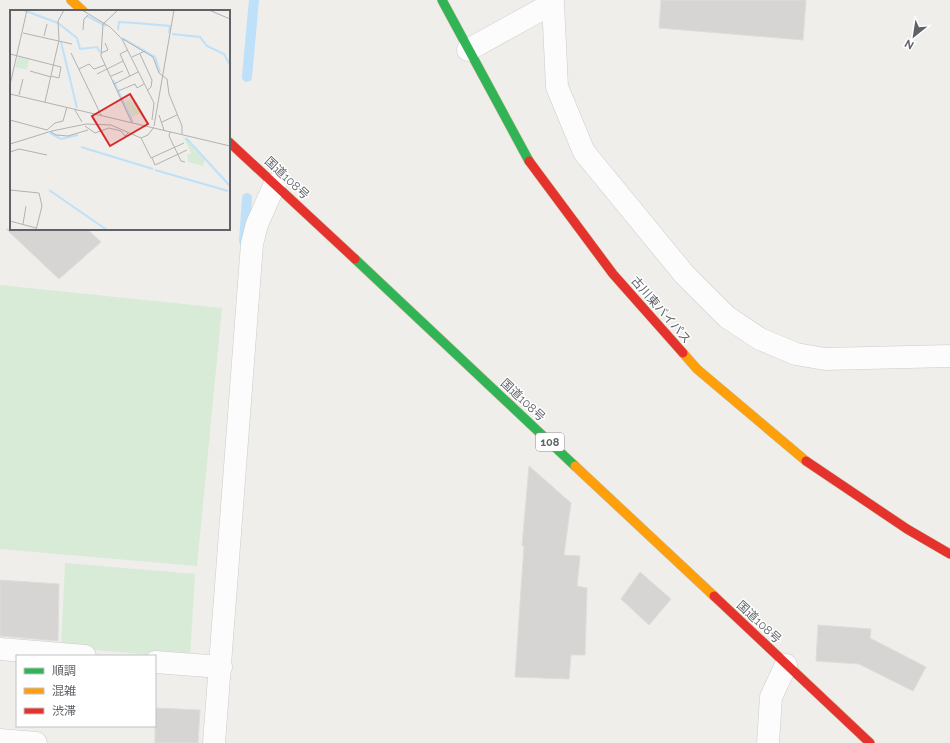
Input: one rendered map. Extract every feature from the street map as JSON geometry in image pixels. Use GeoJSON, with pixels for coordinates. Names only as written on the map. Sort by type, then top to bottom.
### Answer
{"type":"FeatureCollection","features":[{"type":"Feature","properties":{"kind":"highway"},"geometry":{"type":"LineString","coordinates":[[71,0],[82,10]]}},
{"type":"Feature","properties":{"kind":"highway","name":"古川東バイパス"},"geometry":{"type":"LineString","coordinates":[[442,0],[531,165],[613,274],[696,369],[807,462],[907,529],[950,554]]}},
{"type":"Feature","properties":{"kind":"highway","name":"国道108号"},"geometry":{"type":"LineString","coordinates":[[230,143],[870,743]]}},
{"type":"Feature","properties":{"kind":"street"},"geometry":{"type":"LineString","coordinates":[[468,50],[553,3],[556,87],[584,152],[684,274],[727,317],[760,339],[796,354],[825,359],[950,356]]}},
{"type":"Feature","properties":{"kind":"street"},"geometry":{"type":"LineString","coordinates":[[214,743],[221,668],[252,244],[257,224],[275,184]]}},
{"type":"Feature","properties":{"kind":"street"},"geometry":{"type":"LineString","coordinates":[[0,649],[73,655]]}},
{"type":"Feature","properties":{"kind":"street"},"geometry":{"type":"LineString","coordinates":[[156,662],[221,668]]}},
{"type":"Feature","properties":{"kind":"street"},"geometry":{"type":"LineString","coordinates":[[768,743],[772,697],[786,664]]}},
{"type":"Feature","properties":{"kind":"street"},"geometry":{"type":"LineString","coordinates":[[0,740],[36,743]]}},
{"type":"Feature","properties":{"kind":"green space"},"geometry":{"type":"Polygon","coordinates":[[[0,285],[222,308],[197,566],[0,549],[0,285]]]}},
{"type":"Feature","properties":{"kind":"green space"},"geometry":{"type":"Polygon","coordinates":[[[65,563],[195,574],[190,658],[61,647],[65,563]]]}},
{"type":"Feature","properties":{"kind":"building"},"geometry":{"type":"Polygon","coordinates":[[[661,0],[806,0],[803,40],[659,28],[661,0]]]}},
{"type":"Feature","properties":{"kind":"building"},"geometry":{"type":"Polygon","coordinates":[[[6,229],[88,230],[101,242],[59,279],[6,229]]]}},
{"type":"Feature","properties":{"kind":"building"},"geometry":{"type":"Polygon","coordinates":[[[529,466],[571,503],[564,555],[580,556],[577,586],[587,588],[585,655],[571,655],[569,679],[515,677],[524,546],[522,546],[529,466]]]}},
{"type":"Feature","properties":{"kind":"building"},"geometry":{"type":"Polygon","coordinates":[[[640,572],[671,599],[649,625],[621,599],[640,572]]]}},
{"type":"Feature","properties":{"kind":"building"},"geometry":{"type":"Polygon","coordinates":[[[0,580],[59,584],[58,641],[0,636],[0,580]]]}},
{"type":"Feature","properties":{"kind":"building"},"geometry":{"type":"Polygon","coordinates":[[[818,625],[871,629],[870,638],[926,667],[913,691],[859,664],[816,661],[818,625]]]}},
{"type":"Feature","properties":{"kind":"building"},"geometry":{"type":"Polygon","coordinates":[[[156,708],[200,710],[198,743],[155,743],[156,708]]]}},
{"type":"Feature","properties":{"kind":"waterway"},"geometry":{"type":"LineString","coordinates":[[247,77],[254,0]]}},
{"type":"Feature","properties":{"kind":"waterway"},"geometry":{"type":"LineString","coordinates":[[244,241],[247,198]]}},
{"type":"Feature","properties":{"kind":"traffic: fast"},"geometry":{"type":"LineString","coordinates":[[442,0],[529,161]]}},
{"type":"Feature","properties":{"kind":"traffic: fast"},"geometry":{"type":"LineString","coordinates":[[355,259],[575,466]]}},
{"type":"Feature","properties":{"kind":"traffic: slow"},"geometry":{"type":"LineString","coordinates":[[71,0],[82,10]]}},
{"type":"Feature","properties":{"kind":"traffic: slow"},"geometry":{"type":"LineString","coordinates":[[683,353],[697,369],[806,461]]}},
{"type":"Feature","properties":{"kind":"traffic: slow"},"geometry":{"type":"LineString","coordinates":[[575,466],[714,596]]}},
{"type":"Feature","properties":{"kind":"traffic: jam"},"geometry":{"type":"LineString","coordinates":[[230,143],[355,259]]}},
{"type":"Feature","properties":{"kind":"traffic: jam"},"geometry":{"type":"LineString","coordinates":[[529,161],[613,274],[683,353]]}},
{"type":"Feature","properties":{"kind":"traffic: jam"},"geometry":{"type":"LineString","coordinates":[[806,461],[907,529],[950,554]]}},
{"type":"Feature","properties":{"kind":"traffic: jam"},"geometry":{"type":"LineString","coordinates":[[714,596],[870,743]]}}]}
